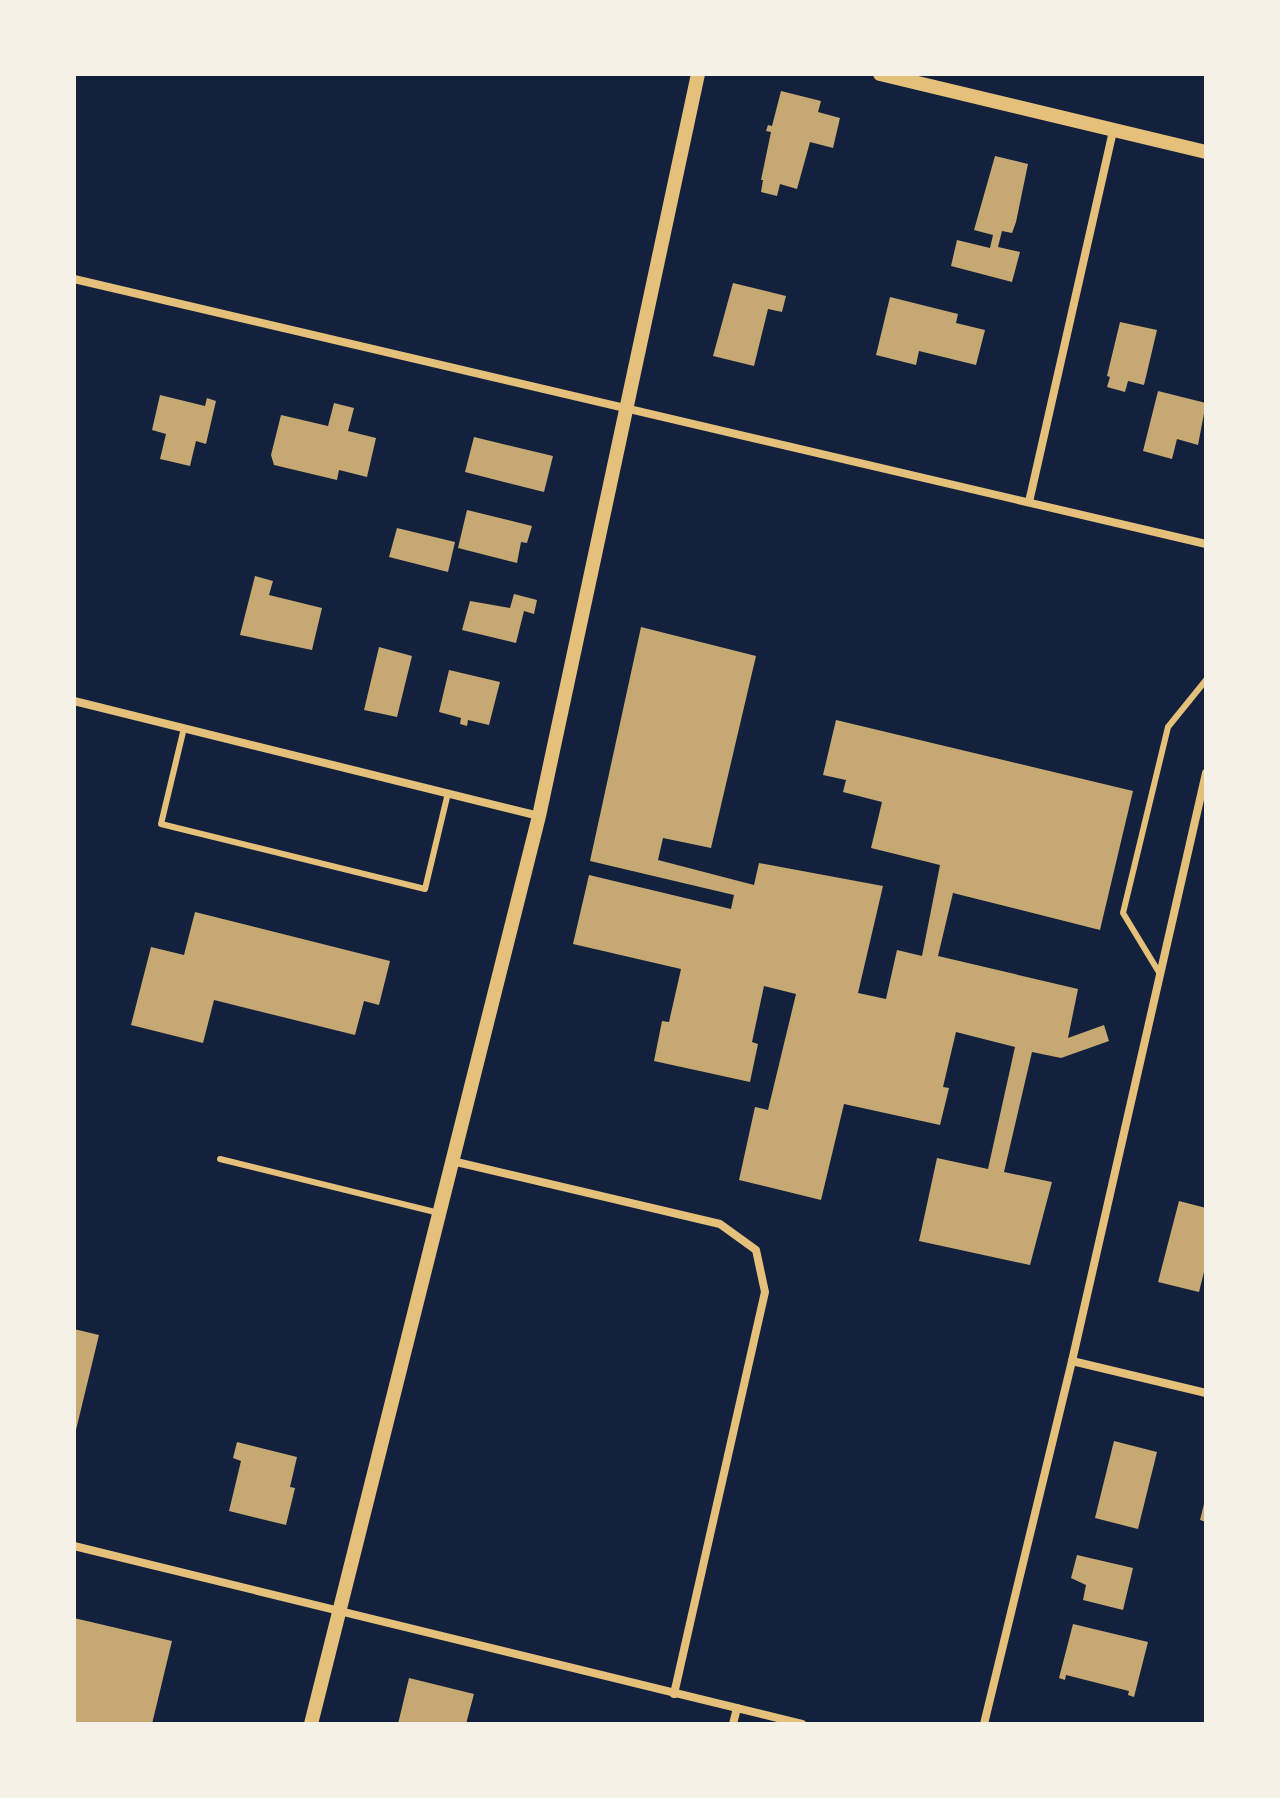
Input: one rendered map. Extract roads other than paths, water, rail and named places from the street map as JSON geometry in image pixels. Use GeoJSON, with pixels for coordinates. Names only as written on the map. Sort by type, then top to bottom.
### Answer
{"type":"FeatureCollection","features":[{"type":"Feature","properties":{"kind":"street"},"geometry":{"type":"LineString","coordinates":[[311,1724],[539,816],[698,74]]}},
{"type":"Feature","properties":{"kind":"street"},"geometry":{"type":"LineString","coordinates":[[880,74],[1206,152]]}},
{"type":"Feature","properties":{"kind":"street"},"geometry":{"type":"LineString","coordinates":[[1029,502],[1113,131]]}},
{"type":"Feature","properties":{"kind":"street"},"geometry":{"type":"LineString","coordinates":[[74,279],[1206,544]]}},
{"type":"Feature","properties":{"kind":"street"},"geometry":{"type":"LineString","coordinates":[[74,701],[539,816]]}},
{"type":"Feature","properties":{"kind":"street"},"geometry":{"type":"LineString","coordinates":[[984,1724],[1072,1361],[1206,773]]}},
{"type":"Feature","properties":{"kind":"street"},"geometry":{"type":"LineString","coordinates":[[452,1161],[720,1224],[756,1250],[765,1292],[674,1694]]}},
{"type":"Feature","properties":{"kind":"street"},"geometry":{"type":"LineString","coordinates":[[1072,1361],[1206,1393]]}},
{"type":"Feature","properties":{"kind":"street"},"geometry":{"type":"LineString","coordinates":[[74,1546],[802,1724]]}},
{"type":"Feature","properties":{"kind":"street"},"geometry":{"type":"LineString","coordinates":[[733,1724],[737,1708]]}},
{"type":"Feature","properties":{"kind":"lane"},"geometry":{"type":"LineString","coordinates":[[1160,974],[1123,913],[1168,727],[1206,680]]}},
{"type":"Feature","properties":{"kind":"lane"},"geometry":{"type":"LineString","coordinates":[[184,728],[161,824],[425,889],[448,793]]}},
{"type":"Feature","properties":{"kind":"lane"},"geometry":{"type":"LineString","coordinates":[[220,1159],[439,1213]]}}]}
